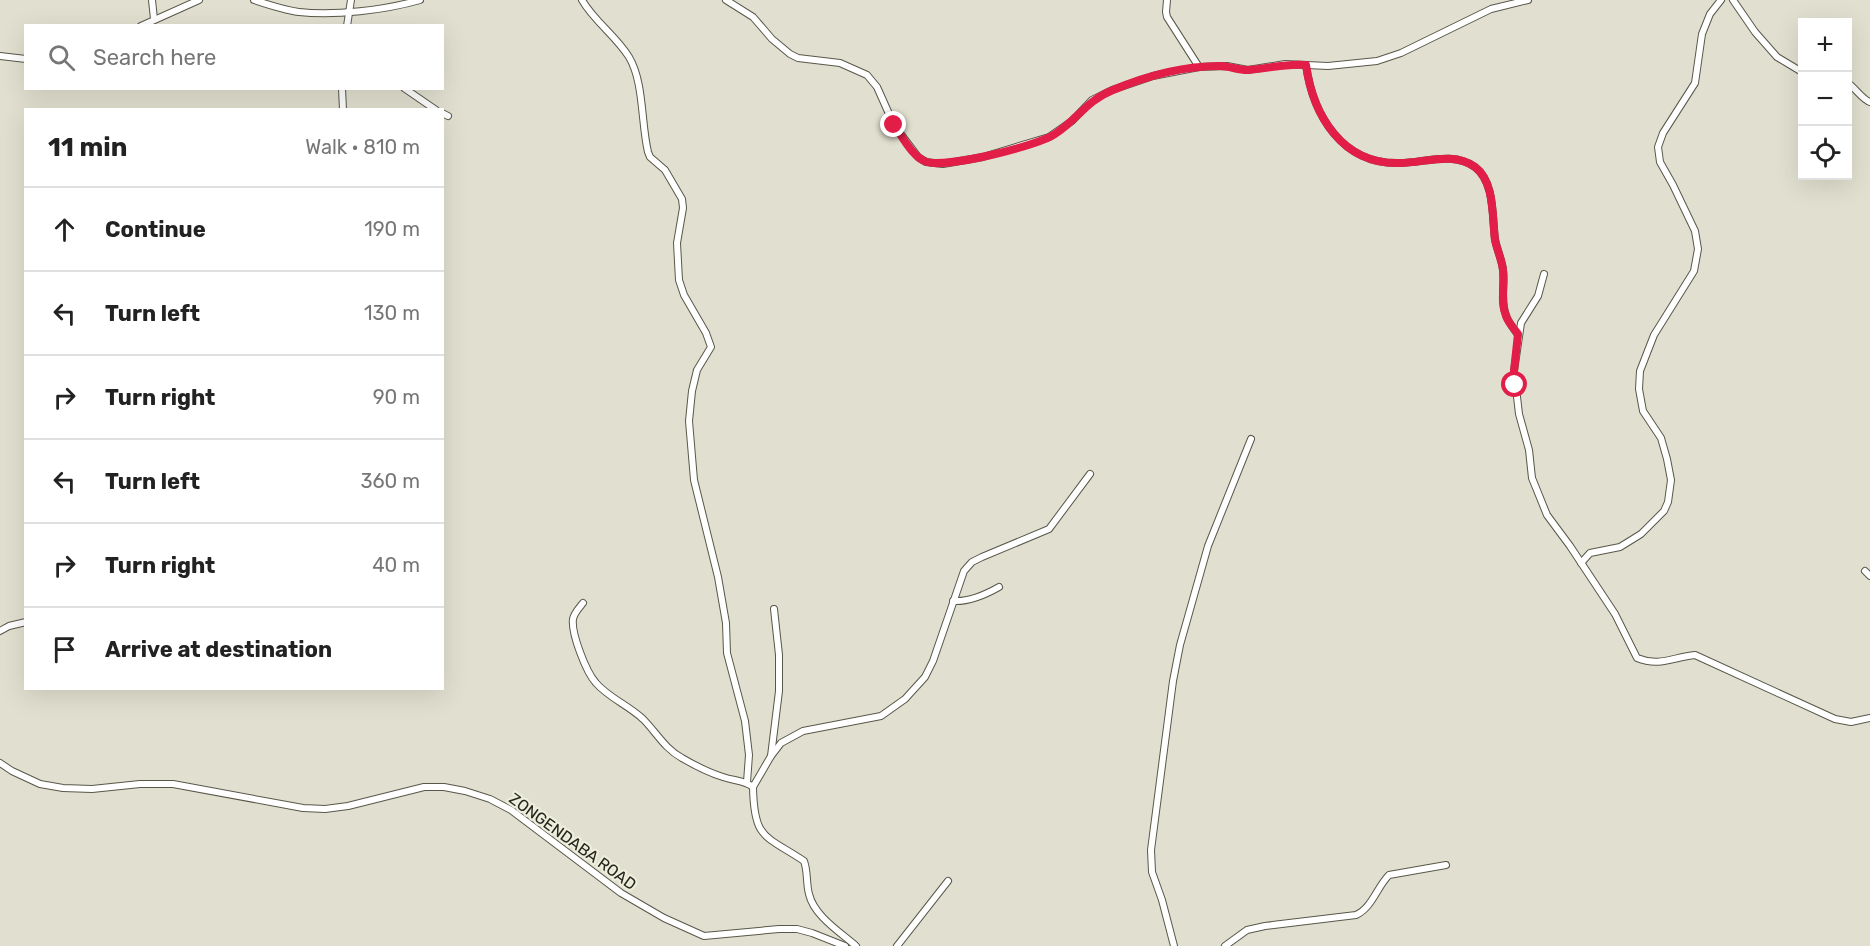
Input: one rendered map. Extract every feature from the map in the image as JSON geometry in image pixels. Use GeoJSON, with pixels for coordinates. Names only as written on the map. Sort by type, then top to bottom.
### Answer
{"type":"FeatureCollection","features":[{"type":"Feature","properties":{"kind":"street"},"geometry":{"type":"LineString","coordinates":[[152,0],[154,19]]}},
{"type":"Feature","properties":{"kind":"street"},"geometry":{"type":"LineString","coordinates":[[145,24],[199,0]]}},
{"type":"Feature","properties":{"kind":"street"},"geometry":{"type":"LineString","coordinates":[[254,0],[299,12],[324,13],[420,0]]}},
{"type":"Feature","properties":{"kind":"street"},"geometry":{"type":"LineString","coordinates":[[347,24],[351,0]]}},
{"type":"Feature","properties":{"kind":"street"},"geometry":{"type":"LineString","coordinates":[[582,0],[587,10],[598,19],[630,58],[638,82],[648,152],[665,170],[683,203],[677,243],[679,280],[684,295],[711,346],[697,370],[690,401],[689,421],[694,480],[718,577],[726,623],[727,653],[745,721],[749,755],[747,782]]}},
{"type":"Feature","properties":{"kind":"street"},"geometry":{"type":"LineString","coordinates":[[726,0],[753,17],[772,39],[790,54],[798,58],[840,63],[867,75],[877,87],[887,112],[918,157],[926,162],[943,164],[962,162],[1049,137],[1071,121],[1092,100],[1112,90],[1153,76],[1199,67],[1227,66],[1248,70],[1285,64],[1328,66],[1377,61],[1491,9],[1528,0]]}},
{"type":"Feature","properties":{"kind":"street"},"geometry":{"type":"LineString","coordinates":[[1167,0],[1167,17],[1199,67]]}},
{"type":"Feature","properties":{"kind":"street"},"geometry":{"type":"LineString","coordinates":[[1581,563],[1590,553],[1620,547],[1641,534],[1664,512],[1668,502],[1671,480],[1669,465],[1661,438],[1643,411],[1639,389],[1640,371],[1654,335],[1694,272],[1698,249],[1695,231],[1660,162],[1658,147],[1663,133],[1695,83],[1702,34],[1710,14],[1722,0]]}},
{"type":"Feature","properties":{"kind":"street"},"geometry":{"type":"LineString","coordinates":[[1733,0],[1755,32],[1777,57],[1798,69]]}},
{"type":"Feature","properties":{"kind":"street"},"geometry":{"type":"LineString","coordinates":[[0,56],[24,59]]}},
{"type":"Feature","properties":{"kind":"street"},"geometry":{"type":"LineString","coordinates":[[1306,65],[1313,100],[1322,118],[1336,137],[1349,149],[1378,161],[1398,164],[1440,158],[1465,162],[1474,166],[1484,176],[1503,272],[1503,306],[1506,316],[1518,334]]}},
{"type":"Feature","properties":{"kind":"street"},"geometry":{"type":"LineString","coordinates":[[1852,86],[1866,101],[1870,102]]}},
{"type":"Feature","properties":{"kind":"street"},"geometry":{"type":"LineString","coordinates":[[342,90],[343,108]]}},
{"type":"Feature","properties":{"kind":"street"},"geometry":{"type":"LineString","coordinates":[[407,90],[433,108]]}},
{"type":"Feature","properties":{"kind":"street"},"geometry":{"type":"LineString","coordinates":[[1544,274],[1538,296],[1522,320],[1514,371],[1519,414],[1530,454],[1532,478],[1547,515],[1615,614],[1637,658],[1662,663],[1678,657],[1695,655],[1836,719],[1851,722],[1870,718]]}},
{"type":"Feature","properties":{"kind":"street"},"geometry":{"type":"LineString","coordinates":[[1174,946],[1152,872],[1151,850],[1173,681],[1180,645],[1208,546],[1251,439]]}},
{"type":"Feature","properties":{"kind":"street"},"geometry":{"type":"LineString","coordinates":[[856,946],[820,914],[814,905],[809,896],[804,861],[773,843],[760,830],[754,810],[753,787],[781,743],[803,731],[881,716],[905,699],[925,677],[933,662],[964,572],[972,562],[1049,530],[1090,474]]}},
{"type":"Feature","properties":{"kind":"street"},"geometry":{"type":"LineString","coordinates":[[953,601],[963,601],[984,595],[999,587]]}},
{"type":"Feature","properties":{"kind":"street"},"geometry":{"type":"LineString","coordinates":[[583,603],[574,615],[573,626],[585,663],[596,683],[644,720],[680,757],[723,777],[747,782],[753,787]]}},
{"type":"Feature","properties":{"kind":"street"},"geometry":{"type":"LineString","coordinates":[[771,756],[780,668],[774,609]]}},
{"type":"Feature","properties":{"kind":"street"},"geometry":{"type":"LineString","coordinates":[[0,631],[24,622]]}},
{"type":"Feature","properties":{"kind":"street","name":"ZONGENDABA ROAD"},"geometry":{"type":"LineString","coordinates":[[0,763],[40,784],[63,788],[92,789],[140,784],[173,784],[303,808],[325,809],[348,806],[424,787],[444,787],[465,791],[512,810],[621,892],[664,918],[704,936],[797,929],[845,946]]}},
{"type":"Feature","properties":{"kind":"street"},"geometry":{"type":"LineString","coordinates":[[1225,946],[1247,930],[1356,915],[1369,904],[1389,875],[1446,865]]}},
{"type":"Feature","properties":{"kind":"street"},"geometry":{"type":"LineString","coordinates":[[897,946],[948,881]]}},
{"type":"Feature","properties":{"kind":"route"},"geometry":{"type":"LineString","coordinates":[[894,125],[918,157],[926,162],[943,164],[962,162],[1054,135],[1092,100],[1112,90],[1153,76],[1199,67],[1227,66],[1248,70],[1285,64],[1306,65],[1313,100],[1322,118],[1336,137],[1349,149],[1378,161],[1398,164],[1440,158],[1465,162],[1474,166],[1484,176],[1502,264],[1503,306],[1506,316],[1518,334],[1514,371],[1515,385]]}}]}
